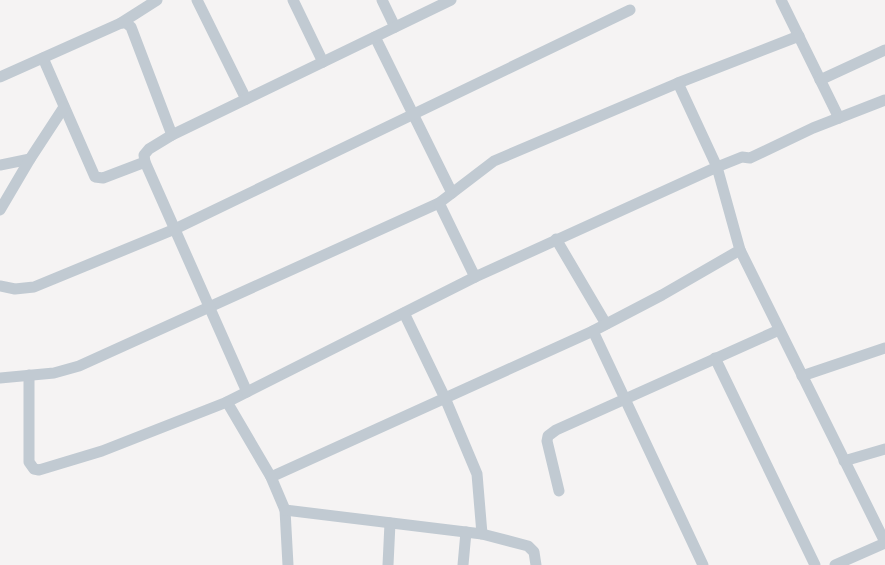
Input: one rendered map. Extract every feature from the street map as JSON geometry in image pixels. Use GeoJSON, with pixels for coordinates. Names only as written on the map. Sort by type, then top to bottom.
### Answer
{"type":"FeatureCollection","features":[{"type":"Feature","properties":{"kind":"street"},"geometry":{"type":"LineString","coordinates":[[0,77],[121,23],[157,0]]}},
{"type":"Feature","properties":{"kind":"street"},"geometry":{"type":"LineString","coordinates":[[197,0],[246,99]]}},
{"type":"Feature","properties":{"kind":"street"},"geometry":{"type":"LineString","coordinates":[[293,0],[323,62]]}},
{"type":"Feature","properties":{"kind":"street"},"geometry":{"type":"LineString","coordinates":[[382,0],[395,27]]}},
{"type":"Feature","properties":{"kind":"street"},"geometry":{"type":"LineString","coordinates":[[247,392],[145,162],[144,155],[149,149],[172,135],[450,0]]}},
{"type":"Feature","properties":{"kind":"street"},"geometry":{"type":"LineString","coordinates":[[781,0],[839,118]]}},
{"type":"Feature","properties":{"kind":"street"},"geometry":{"type":"LineString","coordinates":[[0,286],[15,289],[34,287],[175,229],[630,10]]}},
{"type":"Feature","properties":{"kind":"street"},"geometry":{"type":"LineString","coordinates":[[121,23],[126,23],[131,27],[172,135]]}},
{"type":"Feature","properties":{"kind":"street"},"geometry":{"type":"LineString","coordinates":[[0,378],[54,373],[79,366],[439,204],[494,161],[678,83],[799,36]]}},
{"type":"Feature","properties":{"kind":"street"},"geometry":{"type":"LineString","coordinates":[[375,37],[452,193]]}},
{"type":"Feature","properties":{"kind":"street"},"geometry":{"type":"LineString","coordinates":[[820,80],[885,50]]}},
{"type":"Feature","properties":{"kind":"street"},"geometry":{"type":"LineString","coordinates":[[43,58],[95,177],[103,178],[145,162]]}},
{"type":"Feature","properties":{"kind":"street"},"geometry":{"type":"LineString","coordinates":[[678,83],[717,168],[740,250],[885,543],[835,565]]}},
{"type":"Feature","properties":{"kind":"street"},"geometry":{"type":"LineString","coordinates":[[29,375],[29,462],[34,469],[38,470],[102,451],[227,402],[475,277],[742,157],[750,158],[812,128],[885,100]]}},
{"type":"Feature","properties":{"kind":"street"},"geometry":{"type":"LineString","coordinates":[[0,210],[64,106]]}},
{"type":"Feature","properties":{"kind":"street"},"geometry":{"type":"LineString","coordinates":[[0,165],[30,159]]}},
{"type":"Feature","properties":{"kind":"street"},"geometry":{"type":"LineString","coordinates":[[439,204],[475,277]]}},
{"type":"Feature","properties":{"kind":"street"},"geometry":{"type":"LineString","coordinates":[[556,240],[606,324]]}},
{"type":"Feature","properties":{"kind":"street"},"geometry":{"type":"LineString","coordinates":[[271,477],[606,324],[662,295],[740,250]]}},
{"type":"Feature","properties":{"kind":"street"},"geometry":{"type":"LineString","coordinates":[[404,314],[445,398],[478,474],[482,534]]}},
{"type":"Feature","properties":{"kind":"street"},"geometry":{"type":"LineString","coordinates":[[593,330],[703,565]]}},
{"type":"Feature","properties":{"kind":"street"},"geometry":{"type":"LineString","coordinates":[[558,491],[547,441],[548,436],[556,430],[779,330]]}},
{"type":"Feature","properties":{"kind":"street"},"geometry":{"type":"LineString","coordinates":[[802,376],[885,348]]}},
{"type":"Feature","properties":{"kind":"street"},"geometry":{"type":"LineString","coordinates":[[715,358],[814,565]]}},
{"type":"Feature","properties":{"kind":"street"},"geometry":{"type":"LineString","coordinates":[[227,402],[271,477],[285,510],[288,565]]}},
{"type":"Feature","properties":{"kind":"street"},"geometry":{"type":"LineString","coordinates":[[844,461],[885,448]]}},
{"type":"Feature","properties":{"kind":"street"},"geometry":{"type":"LineString","coordinates":[[285,510],[482,534],[528,546],[534,552],[536,565]]}},
{"type":"Feature","properties":{"kind":"street"},"geometry":{"type":"LineString","coordinates":[[388,565],[390,523]]}},
{"type":"Feature","properties":{"kind":"street"},"geometry":{"type":"LineString","coordinates":[[463,565],[466,532]]}}]}
